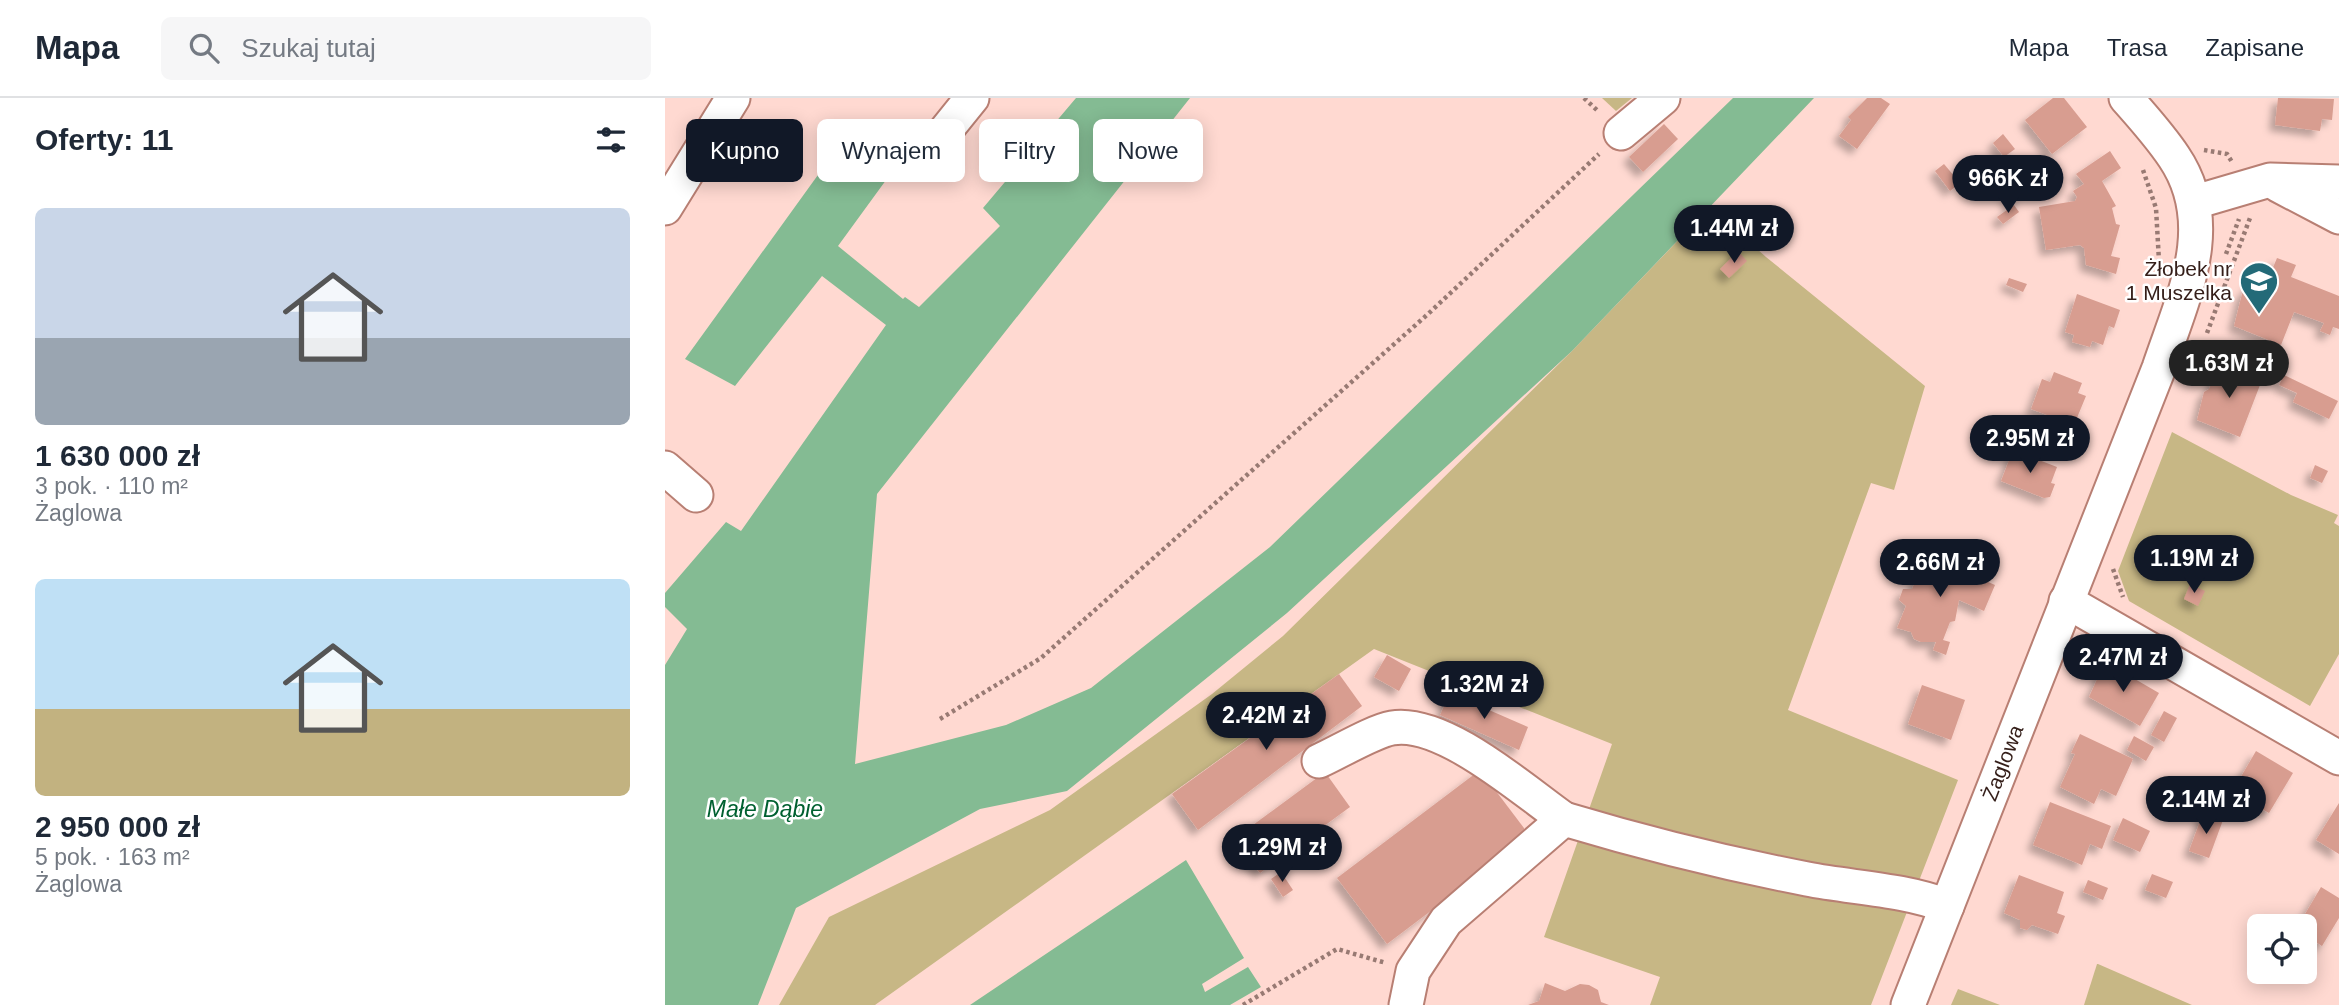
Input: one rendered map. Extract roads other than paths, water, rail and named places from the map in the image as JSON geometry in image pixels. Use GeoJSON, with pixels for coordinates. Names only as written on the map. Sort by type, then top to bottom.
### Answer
{"type":"FeatureCollection","features":[{"type":"Feature","properties":{"kind":"street"},"geometry":{"type":"LineString","coordinates":[[665,208],[733,98]]}},
{"type":"Feature","properties":{"kind":"street"},"geometry":{"type":"LineString","coordinates":[[1622,133],[1663,98]]}},
{"type":"Feature","properties":{"kind":"street","name":"Żaglowa"},"geometry":{"type":"LineString","coordinates":[[1908,1005],[2159,368],[2194,263],[2198,233],[2195,202],[2176,159],[2126,98]]}},
{"type":"Feature","properties":{"kind":"street"},"geometry":{"type":"LineString","coordinates":[[950,119],[961,102]]}},
{"type":"Feature","properties":{"kind":"street"},"geometry":{"type":"LineString","coordinates":[[2195,202],[2270,180],[2339,182]]}},
{"type":"Feature","properties":{"kind":"street"},"geometry":{"type":"LineString","coordinates":[[2270,180],[2339,217]]}},
{"type":"Feature","properties":{"kind":"street"},"geometry":{"type":"LineString","coordinates":[[665,468],[696,495]]}},
{"type":"Feature","properties":{"kind":"street"},"geometry":{"type":"LineString","coordinates":[[2066,601],[2339,758]]}},
{"type":"Feature","properties":{"kind":"street"},"geometry":{"type":"LineString","coordinates":[[1319,761],[1392,728],[1430,732],[1470,752],[1564,820],[1688,854],[1809,879],[1913,895],[1947,906]]}},
{"type":"Feature","properties":{"kind":"street"},"geometry":{"type":"LineString","coordinates":[[1406,1005],[1413,971],[1447,921],[1564,820]]}},
{"type":"Feature","properties":{"kind":"water","name":"Małe Dąbie"},"geometry":{"type":"Polygon","coordinates":[[[1076,98],[1190,98],[1173,119],[1093,119],[1093,182],[1124,182],[877,494],[855,764],[1006,725],[1091,688],[1270,547],[1733,98],[1814,98],[1572,351],[1287,613],[1067,791],[980,809],[796,908],[758,1005],[665,1005],[665,665],[687,629],[665,607],[665,593],[726,522],[741,531],[886,325],[822,276],[735,386],[685,359],[817,176],[817,182],[885,182],[838,246],[903,299],[905,297],[919,307],[1000,226],[983,208],[1005,182],[1079,182],[1079,119],[1058,119],[1076,98]]]}},
{"type":"Feature","properties":{"kind":"water"},"geometry":{"type":"Polygon","coordinates":[[[1186,860],[1244,958],[1202,984],[1205,992],[1248,967],[1261,987],[1230,1005],[970,1005],[1186,860]]]}},
{"type":"Feature","properties":{"kind":"place","name":"Żłobek nr 1 Muszelka"},"geometry":{"type":"Point","coordinates":[2259,315]}}]}
